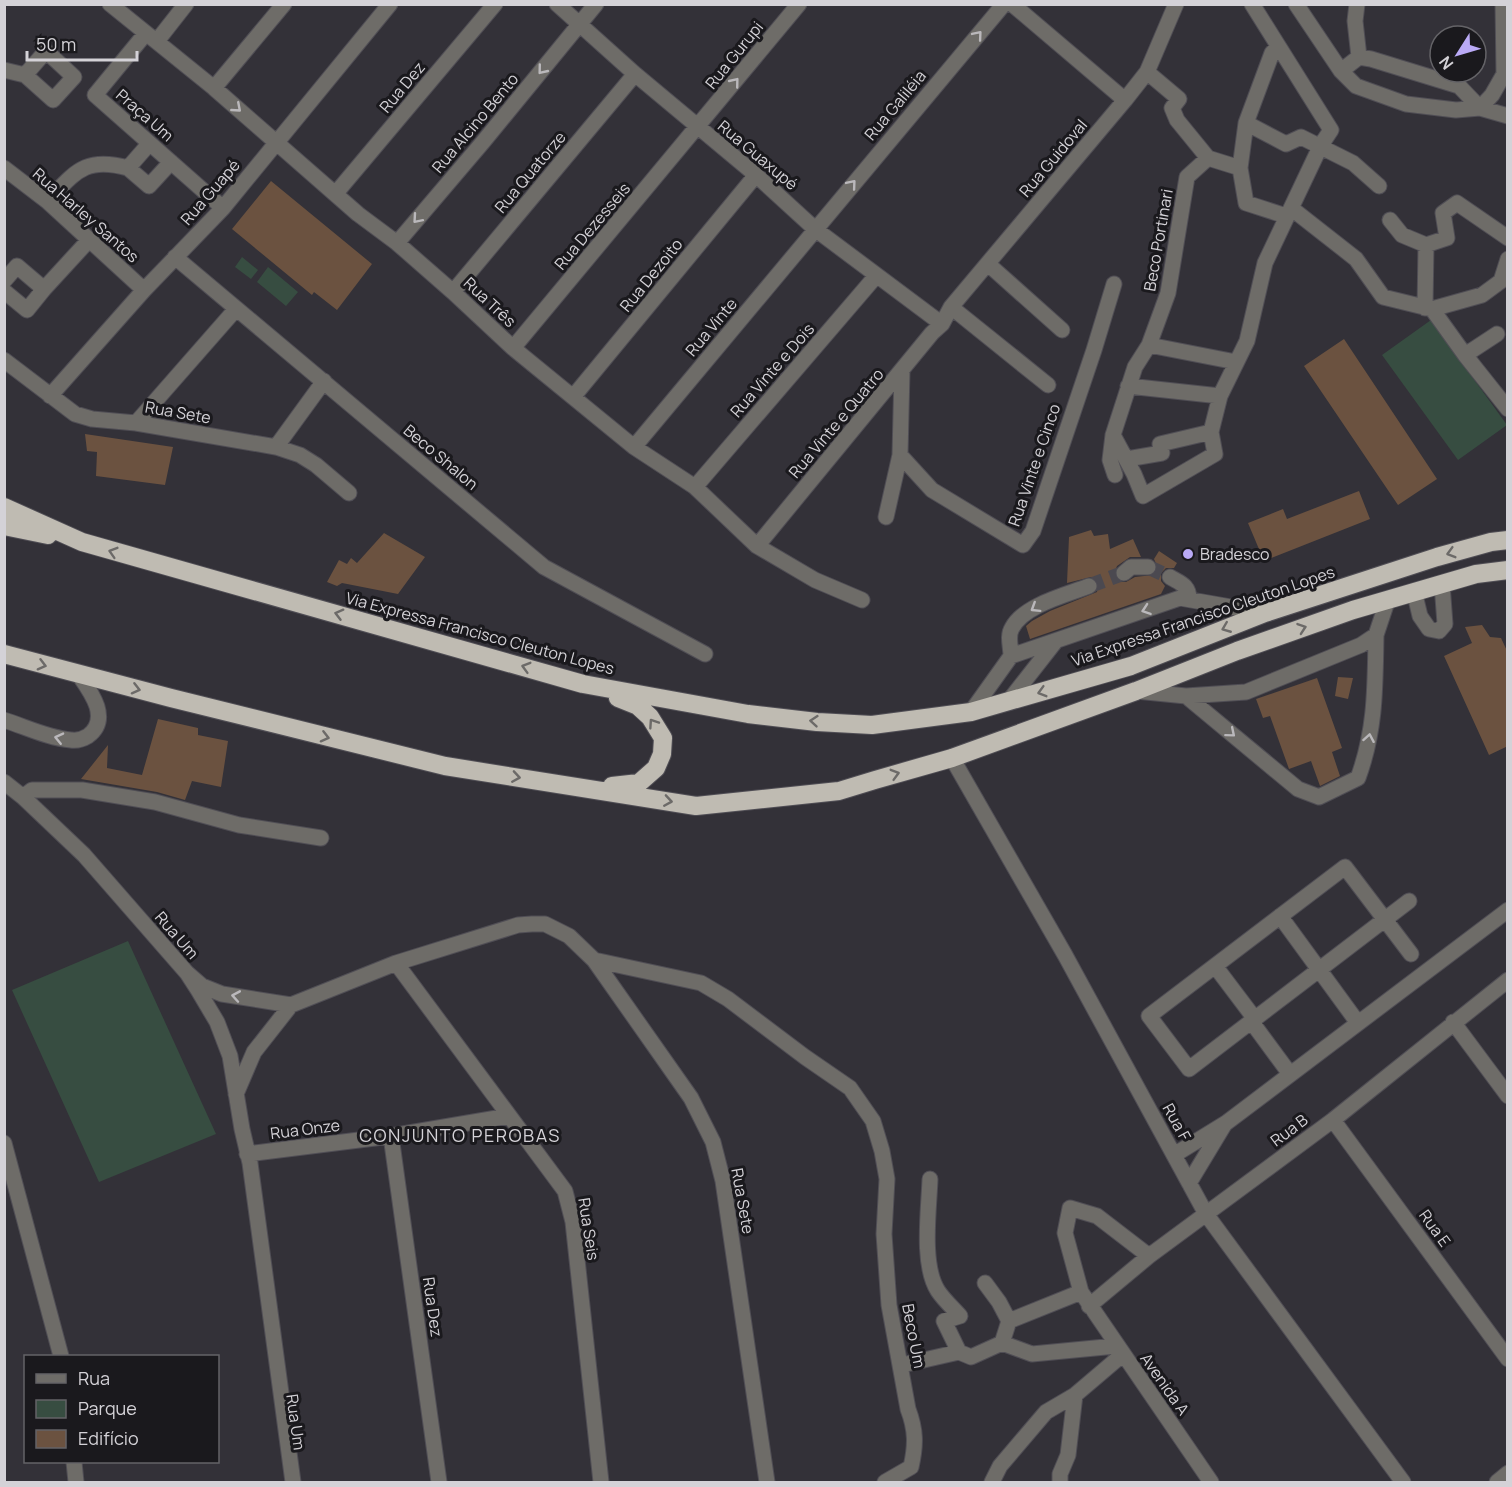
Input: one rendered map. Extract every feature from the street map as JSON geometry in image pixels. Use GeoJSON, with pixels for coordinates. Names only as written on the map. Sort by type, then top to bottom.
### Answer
{"type":"FeatureCollection","features":[{"type":"Feature","properties":{"kind":"highway","name":"Via Expressa Francisco Cleuton Lopes"},"geometry":{"type":"LineString","coordinates":[[4,507],[82,542],[583,684],[748,714],[817,722],[872,725],[971,712],[1008,702],[1131,666],[1264,613],[1437,557],[1491,542],[1508,540]]}},
{"type":"Feature","properties":{"kind":"highway"},"geometry":{"type":"LineString","coordinates":[[4,526],[82,542]]}},
{"type":"Feature","properties":{"kind":"highway"},"geometry":{"type":"LineString","coordinates":[[4,654],[445,766],[696,806],[839,791],[952,758],[1136,691],[1237,651],[1388,599],[1476,574],[1508,570]]}},
{"type":"Feature","properties":{"kind":"highway"},"geometry":{"type":"LineString","coordinates":[[583,684],[638,706],[650,717],[663,738],[662,754],[656,768],[639,783],[590,789]]}},
{"type":"Feature","properties":{"kind":"street","name":"Rua Três"},"geometry":{"type":"LineString","coordinates":[[110,4],[214,88],[358,214],[397,243],[513,348],[634,447],[695,488],[757,546],[815,580],[862,600]]}},
{"type":"Feature","properties":{"kind":"street","name":"Praça Um"},"geometry":{"type":"LineString","coordinates":[[95,95],[186,4]]}},
{"type":"Feature","properties":{"kind":"street"},"geometry":{"type":"LineString","coordinates":[[214,88],[284,4]]}},
{"type":"Feature","properties":{"kind":"street","name":"Rua Guapé"},"geometry":{"type":"LineString","coordinates":[[50,396],[144,290],[223,208],[390,4]]}},
{"type":"Feature","properties":{"kind":"street","name":"Rua Dez"},"geometry":{"type":"LineString","coordinates":[[336,193],[495,4]]}},
{"type":"Feature","properties":{"kind":"street","name":"Rua Guaxupé"},"geometry":{"type":"LineString","coordinates":[[557,4],[635,74],[756,175],[815,229],[942,324]]}},
{"type":"Feature","properties":{"kind":"street","name":"Rua Alcino Bento"},"geometry":{"type":"LineString","coordinates":[[397,243],[596,4]]}},
{"type":"Feature","properties":{"kind":"street","name":"Rua Gurupi"},"geometry":{"type":"LineString","coordinates":[[698,128],[799,4]]}},
{"type":"Feature","properties":{"kind":"street","name":"Rua Galiléia"},"geometry":{"type":"LineString","coordinates":[[815,229],[1004,4]]}},
{"type":"Feature","properties":{"kind":"street"},"geometry":{"type":"LineString","coordinates":[[1012,4],[1125,100]]}},
{"type":"Feature","properties":{"kind":"street","name":"Rua Guidoval"},"geometry":{"type":"LineString","coordinates":[[942,324],[951,307],[1147,72],[1176,4]]}},
{"type":"Feature","properties":{"kind":"street"},"geometry":{"type":"LineString","coordinates":[[1113,435],[1127,459],[1143,496],[1215,454],[1211,432],[1220,396],[1247,340],[1265,263],[1321,145],[1331,130],[1252,4]]}},
{"type":"Feature","properties":{"kind":"street"},"geometry":{"type":"LineString","coordinates":[[1296,4],[1341,71],[1356,86],[1406,104],[1456,111],[1480,108],[1508,116]]}},
{"type":"Feature","properties":{"kind":"street"},"geometry":{"type":"LineString","coordinates":[[1357,4],[1355,21],[1359,57]]}},
{"type":"Feature","properties":{"kind":"street"},"geometry":{"type":"LineString","coordinates":[[1480,108],[1491,96],[1504,74],[1503,4]]}},
{"type":"Feature","properties":{"kind":"street"},"geometry":{"type":"LineString","coordinates":[[1278,47],[1272,53],[1246,123],[1240,168],[1246,203],[1288,212],[1356,259],[1383,297],[1429,309],[1482,295],[1501,281],[1508,259]]}},
{"type":"Feature","properties":{"kind":"street","name":"Praça Um"},"geometry":{"type":"LineString","coordinates":[[25,75],[46,51],[223,208]]}},
{"type":"Feature","properties":{"kind":"street"},"geometry":{"type":"LineString","coordinates":[[1341,71],[1359,57],[1371,59],[1459,86],[1480,108]]}},
{"type":"Feature","properties":{"kind":"street"},"geometry":{"type":"LineString","coordinates":[[4,70],[25,75],[53,100],[74,77]]}},
{"type":"Feature","properties":{"kind":"street"},"geometry":{"type":"LineString","coordinates":[[1147,72],[1179,99],[1172,108],[1178,120],[1208,158],[1240,168]]}},
{"type":"Feature","properties":{"kind":"street","name":"Rua Quatorze"},"geometry":{"type":"LineString","coordinates":[[453,292],[635,74]]}},
{"type":"Feature","properties":{"kind":"street"},"geometry":{"type":"LineString","coordinates":[[1246,123],[1286,144],[1301,137],[1321,145],[1353,163],[1379,186]]}},
{"type":"Feature","properties":{"kind":"street","name":"Rua Dezesseis"},"geometry":{"type":"LineString","coordinates":[[513,348],[698,128]]}},
{"type":"Feature","properties":{"kind":"street"},"geometry":{"type":"LineString","coordinates":[[128,168],[149,144]]}},
{"type":"Feature","properties":{"kind":"street","name":"Beco Portinari"},"geometry":{"type":"LineString","coordinates":[[1115,474],[1110,460],[1113,435],[1135,367],[1149,345],[1168,293],[1187,177],[1208,158]]}},
{"type":"Feature","properties":{"kind":"street"},"geometry":{"type":"LineString","coordinates":[[46,201],[82,168],[97,163],[128,168],[149,186],[171,162]]}},
{"type":"Feature","properties":{"kind":"street","name":"Rua Harley Santos"},"geometry":{"type":"LineString","coordinates":[[4,168],[46,201],[144,290]]}},
{"type":"Feature","properties":{"kind":"street","name":"Rua Dezoito"},"geometry":{"type":"LineString","coordinates":[[573,398],[756,175]]}},
{"type":"Feature","properties":{"kind":"street"},"geometry":{"type":"LineString","coordinates":[[1390,220],[1402,235],[1426,245],[1448,238],[1443,213],[1457,203],[1508,238]]}},
{"type":"Feature","properties":{"kind":"street","name":"Rua Vinte"},"geometry":{"type":"LineString","coordinates":[[634,447],[815,229]]}},
{"type":"Feature","properties":{"kind":"street"},"geometry":{"type":"LineString","coordinates":[[4,291],[27,310],[89,240]]}},
{"type":"Feature","properties":{"kind":"street"},"geometry":{"type":"LineString","coordinates":[[1426,245],[1429,309],[1506,405]]}},
{"type":"Feature","properties":{"kind":"street","name":"Beco Shalon"},"geometry":{"type":"LineString","coordinates":[[175,257],[544,567],[705,654]]}},
{"type":"Feature","properties":{"kind":"street"},"geometry":{"type":"LineString","coordinates":[[988,264],[1062,330]]}},
{"type":"Feature","properties":{"kind":"street"},"geometry":{"type":"LineString","coordinates":[[4,281],[17,266],[44,289]]}},
{"type":"Feature","properties":{"kind":"street","name":"Rua Vinte e Dois"},"geometry":{"type":"LineString","coordinates":[[695,488],[876,276]]}},
{"type":"Feature","properties":{"kind":"street","name":"Rua Vinte e Cinco"},"geometry":{"type":"LineString","coordinates":[[900,455],[932,490],[1023,545],[1033,531],[1114,284]]}},
{"type":"Feature","properties":{"kind":"street"},"geometry":{"type":"LineString","coordinates":[[951,307],[1048,385]]}},
{"type":"Feature","properties":{"kind":"street"},"geometry":{"type":"LineString","coordinates":[[136,423],[236,309]]}},
{"type":"Feature","properties":{"kind":"street","name":"Rua Vinte e Quatro"},"geometry":{"type":"LineString","coordinates":[[757,546],[932,333],[942,324]]}},
{"type":"Feature","properties":{"kind":"street"},"geometry":{"type":"LineString","coordinates":[[1465,355],[1497,334]]}},
{"type":"Feature","properties":{"kind":"street"},"geometry":{"type":"LineString","coordinates":[[1149,345],[1236,362]]}},
{"type":"Feature","properties":{"kind":"street","name":"Rua Sete"},"geometry":{"type":"LineString","coordinates":[[4,360],[75,414],[92,419],[136,423],[276,447],[300,455],[349,492]]}},
{"type":"Feature","properties":{"kind":"street"},"geometry":{"type":"LineString","coordinates":[[886,517],[900,455],[902,371]]}},
{"type":"Feature","properties":{"kind":"street"},"geometry":{"type":"LineString","coordinates":[[276,447],[324,381]]}},
{"type":"Feature","properties":{"kind":"street"},"geometry":{"type":"LineString","coordinates":[[1128,387],[1220,396]]}},
{"type":"Feature","properties":{"kind":"street"},"geometry":{"type":"LineString","coordinates":[[1127,459],[1162,453],[1160,444],[1211,432]]}},
{"type":"Feature","properties":{"kind":"street"},"geometry":{"type":"LineString","coordinates":[[1124,573],[1131,567],[1148,567]]}},
{"type":"Feature","properties":{"kind":"street"},"geometry":{"type":"LineString","coordinates":[[1170,577],[1185,585],[1189,591],[1189,599]]}},
{"type":"Feature","properties":{"kind":"street"},"geometry":{"type":"LineString","coordinates":[[1414,591],[1420,616],[1429,630],[1440,631],[1446,624],[1442,584]]}},
{"type":"Feature","properties":{"kind":"street"},"geometry":{"type":"LineString","coordinates":[[1011,656],[1009,636],[1012,627],[1024,615],[1042,603],[1089,586]]}},
{"type":"Feature","properties":{"kind":"street"},"geometry":{"type":"LineString","coordinates":[[971,712],[1011,656],[1180,598],[1264,613]]}},
{"type":"Feature","properties":{"kind":"street"},"geometry":{"type":"LineString","coordinates":[[1186,696],[1298,789],[1319,798],[1358,778],[1366,754],[1375,703],[1376,635],[1388,599]]}},
{"type":"Feature","properties":{"kind":"street"},"geometry":{"type":"LineString","coordinates":[[1136,691],[1186,696],[1246,692],[1361,645],[1376,635]]}},
{"type":"Feature","properties":{"kind":"street"},"geometry":{"type":"LineString","coordinates":[[1008,702],[1055,642]]}},
{"type":"Feature","properties":{"kind":"street"},"geometry":{"type":"LineString","coordinates":[[4,720],[53,737],[74,741],[85,738],[94,731],[99,719],[98,706],[80,675]]}},
{"type":"Feature","properties":{"kind":"street","name":"Rua F"},"geometry":{"type":"LineString","coordinates":[[952,758],[1065,955],[1206,1214],[1403,1482]]}},
{"type":"Feature","properties":{"kind":"street","name":"Rua Um"},"geometry":{"type":"LineString","coordinates":[[4,782],[84,855],[187,973],[217,1022],[230,1056],[250,1163],[293,1482]]}},
{"type":"Feature","properties":{"kind":"street"},"geometry":{"type":"LineString","coordinates":[[23,797],[32,790],[82,790],[155,802],[239,825],[321,838]]}},
{"type":"Feature","properties":{"kind":"street"},"geometry":{"type":"LineString","coordinates":[[1409,901],[1385,919],[1189,1069],[1149,1016],[1345,867],[1385,919],[1411,954]]}},
{"type":"Feature","properties":{"kind":"street"},"geometry":{"type":"LineString","coordinates":[[1174,1155],[1226,1122],[1508,910]]}},
{"type":"Feature","properties":{"kind":"street"},"geometry":{"type":"LineString","coordinates":[[1280,916],[1358,1023]]}},
{"type":"Feature","properties":{"kind":"street","name":"Rua Sete"},"geometry":{"type":"LineString","coordinates":[[236,1094],[254,1052],[291,1005],[396,963],[518,925],[545,924],[569,936],[594,960],[690,1098],[713,1142],[725,1192],[767,1482]]}},
{"type":"Feature","properties":{"kind":"street","name":"Beco Um"},"geometry":{"type":"LineString","coordinates":[[594,960],[701,983],[728,999],[805,1058],[850,1088],[873,1121],[887,1179],[884,1234],[889,1305],[902,1365],[908,1409],[915,1425],[916,1444],[911,1467],[885,1482]]}},
{"type":"Feature","properties":{"kind":"street","name":"Rua Seis"},"geometry":{"type":"LineString","coordinates":[[396,963],[565,1191],[573,1222],[601,1482]]}},
{"type":"Feature","properties":{"kind":"street"},"geometry":{"type":"LineString","coordinates":[[1215,966],[1290,1074]]}},
{"type":"Feature","properties":{"kind":"street"},"geometry":{"type":"LineString","coordinates":[[187,973],[202,986],[222,994],[291,1005]]}},
{"type":"Feature","properties":{"kind":"street","name":"Rua B"},"geometry":{"type":"LineString","coordinates":[[1089,1306],[1149,1256],[1333,1120],[1508,980]]}},
{"type":"Feature","properties":{"kind":"street"},"geometry":{"type":"LineString","coordinates":[[1454,1022],[1508,1096]]}},
{"type":"Feature","properties":{"kind":"street","name":"Rua Onze"},"geometry":{"type":"LineString","coordinates":[[247,1154],[391,1136],[509,1116]]}},
{"type":"Feature","properties":{"kind":"street","name":"Rua E"},"geometry":{"type":"LineString","coordinates":[[1333,1120],[1508,1359]]}},
{"type":"Feature","properties":{"kind":"street"},"geometry":{"type":"LineString","coordinates":[[1189,1183],[1226,1122]]}},
{"type":"Feature","properties":{"kind":"street","name":"Rua Dez"},"geometry":{"type":"LineString","coordinates":[[391,1136],[439,1482]]}},
{"type":"Feature","properties":{"kind":"street"},"geometry":{"type":"LineString","coordinates":[[4,1143],[61,1355]]}},
{"type":"Feature","properties":{"kind":"street","name":"Rua Um"},"geometry":{"type":"LineString","coordinates":[[247,1154],[242,1163],[285,1482]]}},
{"type":"Feature","properties":{"kind":"street"},"geometry":{"type":"LineString","coordinates":[[930,1179],[928,1249],[931,1276],[938,1290],[960,1316],[944,1321],[959,1352]]}},
{"type":"Feature","properties":{"kind":"street","name":"Avenida A"},"geometry":{"type":"LineString","coordinates":[[1149,1256],[1097,1216],[1070,1208],[1065,1233],[1081,1292],[1211,1482]]}},
{"type":"Feature","properties":{"kind":"street"},"geometry":{"type":"LineString","coordinates":[[985,1283],[999,1302],[1008,1321],[1002,1343]]}},
{"type":"Feature","properties":{"kind":"street"},"geometry":{"type":"LineString","coordinates":[[1008,1321],[1081,1292]]}},
{"type":"Feature","properties":{"kind":"street"},"geometry":{"type":"LineString","coordinates":[[902,1365],[959,1352],[970,1357],[1002,1343],[1032,1354],[1119,1350]]}},
{"type":"Feature","properties":{"kind":"street"},"geometry":{"type":"LineString","coordinates":[[992,1482],[1000,1466],[1046,1412],[1075,1395],[1119,1350]]}},
{"type":"Feature","properties":{"kind":"street"},"geometry":{"type":"LineString","coordinates":[[1060,1482],[1060,1474],[1068,1455],[1075,1395]]}},
{"type":"Feature","properties":{"kind":"street"},"geometry":{"type":"LineString","coordinates":[[74,1463],[76,1482]]}},
{"type":"Feature","properties":{"kind":"street"},"geometry":{"type":"LineString","coordinates":[[1497,1482],[1508,1473]]}},
{"type":"Feature","properties":{"kind":"green space"},"geometry":{"type":"Polygon","coordinates":[[[242,257],[258,270],[251,279],[235,267],[242,257]]]}},
{"type":"Feature","properties":{"kind":"green space"},"geometry":{"type":"Polygon","coordinates":[[[268,267],[298,292],[286,306],[257,282],[268,267]]]}},
{"type":"Feature","properties":{"kind":"green space"},"geometry":{"type":"Polygon","coordinates":[[[1431,320],[1507,425],[1458,460],[1382,355],[1431,320]]]}},
{"type":"Feature","properties":{"kind":"green space"},"geometry":{"type":"Polygon","coordinates":[[[128,941],[216,1134],[99,1182],[12,990],[128,941]]]}},
{"type":"Feature","properties":{"kind":"building"},"geometry":{"type":"Polygon","coordinates":[[[271,181],[372,264],[337,310],[314,292],[312,295],[232,229],[271,181]]]}},
{"type":"Feature","properties":{"kind":"building"},"geometry":{"type":"Polygon","coordinates":[[[1344,339],[1437,479],[1398,505],[1304,366],[1344,339]]]}},
{"type":"Feature","properties":{"kind":"building"},"geometry":{"type":"Polygon","coordinates":[[[85,434],[173,447],[165,485],[96,476],[97,452],[87,451],[85,434]]]}},
{"type":"Feature","properties":{"kind":"building"},"geometry":{"type":"Polygon","coordinates":[[[1359,491],[1370,519],[1264,561],[1248,523],[1283,509],[1287,519],[1359,491]]]}},
{"type":"Feature","properties":{"kind":"building"},"geometry":{"type":"Polygon","coordinates":[[[1091,530],[1094,536],[1108,534],[1110,549],[1133,539],[1141,557],[1130,557],[1117,566],[1114,574],[1120,582],[1153,575],[1158,568],[1154,559],[1159,551],[1177,563],[1174,568],[1166,568],[1161,573],[1161,581],[1165,586],[1161,594],[1030,639],[1026,626],[1032,621],[1097,592],[1098,583],[1091,577],[1067,583],[1069,537],[1091,530]]]}},
{"type":"Feature","properties":{"kind":"building"},"geometry":{"type":"Polygon","coordinates":[[[384,533],[425,557],[398,594],[342,583],[337,586],[327,582],[339,560],[347,564],[351,558],[357,563],[384,533]]]}},
{"type":"Feature","properties":{"kind":"building"},"geometry":{"type":"Polygon","coordinates":[[[1482,625],[1490,637],[1501,638],[1508,653],[1508,746],[1489,755],[1444,656],[1472,643],[1465,627],[1482,625]]]}},
{"type":"Feature","properties":{"kind":"building"},"geometry":{"type":"Polygon","coordinates":[[[1338,677],[1353,678],[1348,699],[1335,696],[1338,677]]]}},
{"type":"Feature","properties":{"kind":"building"},"geometry":{"type":"Polygon","coordinates":[[[1317,678],[1342,748],[1332,752],[1340,776],[1320,786],[1311,761],[1289,769],[1270,716],[1263,718],[1256,699],[1317,678]]]}},
{"type":"Feature","properties":{"kind":"building"},"geometry":{"type":"Polygon","coordinates":[[[158,719],[198,728],[198,735],[228,741],[221,787],[192,781],[185,800],[157,792],[81,779],[108,745],[107,768],[142,775],[158,719]]]}},
{"type":"Feature","properties":{"kind":"tunnel"},"geometry":{"type":"LineString","coordinates":[[1148,567],[1170,577]]}},
{"type":"Feature","properties":{"kind":"tunnel"},"geometry":{"type":"LineString","coordinates":[[1089,586],[1124,573]]}},
{"type":"Feature","properties":{"kind":"place","name":"Bradesco"},"geometry":{"type":"Point","coordinates":[1188,554]}},
{"type":"Feature","properties":{"kind":"district","name":"CONJUNTO PEROBAS"},"geometry":{"type":"Point","coordinates":[460,1136]}}]}
